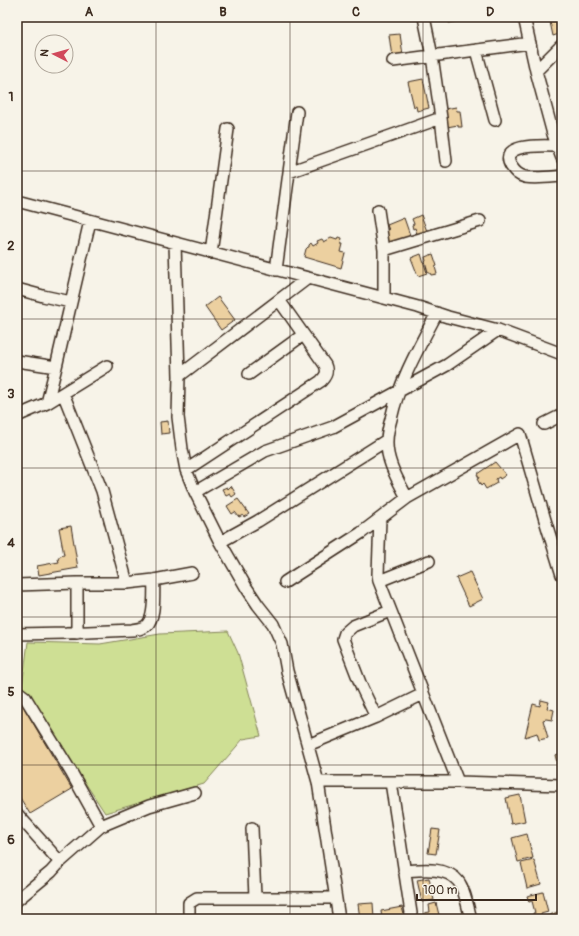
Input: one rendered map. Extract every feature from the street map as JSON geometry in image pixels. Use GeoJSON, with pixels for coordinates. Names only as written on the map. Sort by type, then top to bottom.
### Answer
{"type":"FeatureCollection","features":[{"type":"Feature","properties":{"kind":"street"},"geometry":{"type":"LineString","coordinates":[[424,17],[432,56],[446,161]]}},
{"type":"Feature","properties":{"kind":"street"},"geometry":{"type":"LineString","coordinates":[[524,17],[536,70],[558,134],[557,146],[562,158]]}},
{"type":"Feature","properties":{"kind":"street"},"geometry":{"type":"LineString","coordinates":[[393,61],[530,43]]}},
{"type":"Feature","properties":{"kind":"street"},"geometry":{"type":"LineString","coordinates":[[536,70],[562,45]]}},
{"type":"Feature","properties":{"kind":"street"},"geometry":{"type":"LineString","coordinates":[[476,50],[495,120]]}},
{"type":"Feature","properties":{"kind":"street"},"geometry":{"type":"LineString","coordinates":[[276,270],[297,112]]}},
{"type":"Feature","properties":{"kind":"street"},"geometry":{"type":"LineString","coordinates":[[290,172],[441,118]]}},
{"type":"Feature","properties":{"kind":"street"},"geometry":{"type":"LineString","coordinates":[[211,252],[228,129]]}},
{"type":"Feature","properties":{"kind":"street"},"geometry":{"type":"LineString","coordinates":[[557,146],[527,146],[519,148],[513,151],[509,157],[510,164],[516,174],[524,177],[562,176]]}},
{"type":"Feature","properties":{"kind":"street"},"geometry":{"type":"LineString","coordinates":[[17,201],[384,298],[498,330],[562,354]]}},
{"type":"Feature","properties":{"kind":"street"},"geometry":{"type":"LineString","coordinates":[[378,210],[384,250],[384,298]]}},
{"type":"Feature","properties":{"kind":"street"},"geometry":{"type":"LineString","coordinates":[[47,403],[90,221]]}},
{"type":"Feature","properties":{"kind":"street"},"geometry":{"type":"LineString","coordinates":[[384,250],[480,221]]}},
{"type":"Feature","properties":{"kind":"street"},"geometry":{"type":"LineString","coordinates":[[175,243],[179,376],[178,417],[186,470],[195,492],[220,542],[246,587],[273,624],[282,644],[287,671],[318,782],[339,919]]}},
{"type":"Feature","properties":{"kind":"street"},"geometry":{"type":"LineString","coordinates":[[179,376],[308,278]]}},
{"type":"Feature","properties":{"kind":"street"},"geometry":{"type":"LineString","coordinates":[[17,289],[71,302]]}},
{"type":"Feature","properties":{"kind":"street"},"geometry":{"type":"LineString","coordinates":[[186,470],[321,382],[325,376],[327,371],[325,365],[278,300]]}},
{"type":"Feature","properties":{"kind":"street"},"geometry":{"type":"LineString","coordinates":[[407,498],[394,472],[387,440],[394,402],[437,313]]}},
{"type":"Feature","properties":{"kind":"street"},"geometry":{"type":"LineString","coordinates":[[195,492],[266,451],[333,427],[447,365],[498,330]]}},
{"type":"Feature","properties":{"kind":"street"},"geometry":{"type":"LineString","coordinates":[[249,374],[302,335]]}},
{"type":"Feature","properties":{"kind":"street"},"geometry":{"type":"LineString","coordinates":[[17,361],[56,367]]}},
{"type":"Feature","properties":{"kind":"street"},"geometry":{"type":"LineString","coordinates":[[17,416],[47,403],[107,366]]}},
{"type":"Feature","properties":{"kind":"street"},"geometry":{"type":"LineString","coordinates":[[63,393],[102,491],[127,583]]}},
{"type":"Feature","properties":{"kind":"street"},"geometry":{"type":"LineString","coordinates":[[544,424],[562,415]]}},
{"type":"Feature","properties":{"kind":"street"},"geometry":{"type":"LineString","coordinates":[[285,582],[362,533],[407,498],[520,434],[544,520],[562,575]]}},
{"type":"Feature","properties":{"kind":"street"},"geometry":{"type":"LineString","coordinates":[[220,542],[258,521],[387,440]]}},
{"type":"Feature","properties":{"kind":"street"},"geometry":{"type":"LineString","coordinates":[[380,519],[379,581],[458,782]]}},
{"type":"Feature","properties":{"kind":"street"},"geometry":{"type":"LineString","coordinates":[[379,581],[429,561]]}},
{"type":"Feature","properties":{"kind":"street"},"geometry":{"type":"LineString","coordinates":[[17,585],[127,583],[192,573]]}},
{"type":"Feature","properties":{"kind":"street"},"geometry":{"type":"LineString","coordinates":[[17,634],[77,633],[132,630],[142,628],[147,625],[153,611],[154,580]]}},
{"type":"Feature","properties":{"kind":"street"},"geometry":{"type":"LineString","coordinates":[[77,633],[78,583]]}},
{"type":"Feature","properties":{"kind":"street"},"geometry":{"type":"LineString","coordinates":[[376,718],[362,688],[343,639],[345,633],[353,626],[390,611]]}},
{"type":"Feature","properties":{"kind":"street"},"geometry":{"type":"LineString","coordinates":[[17,691],[25,697],[71,772],[101,826]]}},
{"type":"Feature","properties":{"kind":"street"},"geometry":{"type":"LineString","coordinates":[[308,745],[376,718],[423,694]]}},
{"type":"Feature","properties":{"kind":"street"},"geometry":{"type":"LineString","coordinates":[[318,782],[458,782],[562,785]]}},
{"type":"Feature","properties":{"kind":"street"},"geometry":{"type":"LineString","coordinates":[[391,782],[411,913],[410,919]]}},
{"type":"Feature","properties":{"kind":"street"},"geometry":{"type":"LineString","coordinates":[[17,900],[51,872],[60,862],[101,826],[149,806],[195,793]]}},
{"type":"Feature","properties":{"kind":"street"},"geometry":{"type":"LineString","coordinates":[[17,814],[60,862]]}},
{"type":"Feature","properties":{"kind":"street"},"geometry":{"type":"LineString","coordinates":[[252,828],[255,897]]}},
{"type":"Feature","properties":{"kind":"street"},"geometry":{"type":"LineString","coordinates":[[404,871],[429,869],[439,870],[458,881],[472,919]]}},
{"type":"Feature","properties":{"kind":"street"},"geometry":{"type":"LineString","coordinates":[[188,919],[189,903],[197,898],[335,898]]}},
{"type":"Feature","properties":{"kind":"green space"},"geometry":{"type":"Polygon","coordinates":[[[228,631],[238,653],[261,736],[243,739],[204,784],[105,813],[22,687],[28,642],[100,644],[160,634],[228,631]]]}},
{"type":"Feature","properties":{"kind":"building"},"geometry":{"type":"Polygon","coordinates":[[[448,17],[458,17],[459,21],[449,23],[448,17]]]}},
{"type":"Feature","properties":{"kind":"building"},"geometry":{"type":"Polygon","coordinates":[[[556,20],[559,34],[553,36],[550,22],[556,20]]]}},
{"type":"Feature","properties":{"kind":"building"},"geometry":{"type":"Polygon","coordinates":[[[400,34],[403,55],[392,57],[389,35],[400,34]]]}},
{"type":"Feature","properties":{"kind":"building"},"geometry":{"type":"Polygon","coordinates":[[[423,79],[429,108],[417,111],[416,106],[414,107],[408,82],[423,79]]]}},
{"type":"Feature","properties":{"kind":"building"},"geometry":{"type":"Polygon","coordinates":[[[456,107],[457,111],[460,111],[462,127],[458,127],[458,125],[447,127],[445,109],[456,107]]]}},
{"type":"Feature","properties":{"kind":"building"},"geometry":{"type":"Polygon","coordinates":[[[421,215],[428,234],[416,238],[415,234],[417,234],[415,228],[413,229],[412,225],[414,224],[412,219],[421,215]]]}},
{"type":"Feature","properties":{"kind":"building"},"geometry":{"type":"Polygon","coordinates":[[[404,218],[412,241],[390,248],[385,234],[386,230],[389,230],[387,225],[404,218]]]}},
{"type":"Feature","properties":{"kind":"building"},"geometry":{"type":"Polygon","coordinates":[[[331,238],[337,240],[338,238],[342,239],[341,244],[343,244],[341,252],[345,253],[341,268],[304,257],[306,249],[311,243],[313,246],[318,243],[317,241],[322,239],[324,242],[331,238]]]}},
{"type":"Feature","properties":{"kind":"building"},"geometry":{"type":"Polygon","coordinates":[[[421,254],[427,273],[418,276],[411,258],[421,254]]]}},
{"type":"Feature","properties":{"kind":"building"},"geometry":{"type":"Polygon","coordinates":[[[433,254],[437,266],[435,267],[437,274],[431,275],[428,273],[425,257],[433,254]]]}},
{"type":"Feature","properties":{"kind":"building"},"geometry":{"type":"Polygon","coordinates":[[[218,297],[235,320],[221,330],[205,307],[218,297]]]}},
{"type":"Feature","properties":{"kind":"building"},"geometry":{"type":"Polygon","coordinates":[[[168,421],[169,433],[161,434],[160,422],[168,421]]]}},
{"type":"Feature","properties":{"kind":"building"},"geometry":{"type":"Polygon","coordinates":[[[495,462],[506,475],[500,479],[499,477],[496,479],[497,483],[486,489],[483,484],[481,486],[477,479],[479,478],[477,474],[495,462]]]}},
{"type":"Feature","properties":{"kind":"building"},"geometry":{"type":"Polygon","coordinates":[[[231,486],[236,494],[232,497],[230,494],[226,496],[222,489],[227,487],[228,489],[231,486]]]}},
{"type":"Feature","properties":{"kind":"building"},"geometry":{"type":"Polygon","coordinates":[[[238,499],[249,514],[244,517],[243,515],[239,517],[235,512],[232,514],[227,506],[238,499]]]}},
{"type":"Feature","properties":{"kind":"building"},"geometry":{"type":"Polygon","coordinates":[[[71,526],[78,568],[39,575],[37,566],[59,562],[58,559],[60,556],[64,555],[59,528],[71,526]]]}},
{"type":"Feature","properties":{"kind":"building"},"geometry":{"type":"Polygon","coordinates":[[[470,572],[483,599],[469,606],[456,578],[470,572]]]}},
{"type":"Feature","properties":{"kind":"building"},"geometry":{"type":"Polygon","coordinates":[[[541,700],[549,702],[547,708],[554,710],[552,720],[543,720],[548,738],[539,740],[537,733],[525,737],[533,704],[540,706],[541,700]]]}},
{"type":"Feature","properties":{"kind":"building"},"geometry":{"type":"Polygon","coordinates":[[[20,701],[72,789],[30,814],[17,793],[17,703],[20,701]]]}},
{"type":"Feature","properties":{"kind":"building"},"geometry":{"type":"Polygon","coordinates":[[[562,753],[562,778],[561,778],[555,755],[562,753]]]}},
{"type":"Feature","properties":{"kind":"building"},"geometry":{"type":"Polygon","coordinates":[[[520,795],[525,821],[511,824],[506,798],[520,795]]]}},
{"type":"Feature","properties":{"kind":"building"},"geometry":{"type":"Polygon","coordinates":[[[432,829],[440,830],[436,854],[428,853],[432,829]]]}},
{"type":"Feature","properties":{"kind":"building"},"geometry":{"type":"Polygon","coordinates":[[[527,834],[533,858],[518,862],[512,838],[527,834]]]}},
{"type":"Feature","properties":{"kind":"building"},"geometry":{"type":"Polygon","coordinates":[[[534,860],[541,884],[527,888],[521,863],[534,860]]]}},
{"type":"Feature","properties":{"kind":"building"},"geometry":{"type":"Polygon","coordinates":[[[429,878],[434,900],[422,902],[417,880],[429,878]]]}},
{"type":"Feature","properties":{"kind":"building"},"geometry":{"type":"Polygon","coordinates":[[[543,892],[548,912],[541,914],[542,917],[534,919],[533,913],[535,913],[532,901],[529,902],[527,896],[543,892]]]}},
{"type":"Feature","properties":{"kind":"building"},"geometry":{"type":"Polygon","coordinates":[[[373,903],[374,919],[360,919],[358,904],[373,903]]]}},
{"type":"Feature","properties":{"kind":"building"},"geometry":{"type":"Polygon","coordinates":[[[436,903],[440,919],[425,919],[424,913],[430,912],[429,905],[436,903]]]}},
{"type":"Feature","properties":{"kind":"building"},"geometry":{"type":"Polygon","coordinates":[[[402,907],[405,919],[382,919],[381,911],[402,907]]]}},
{"type":"Feature","properties":{"kind":"building"},"geometry":{"type":"Polygon","coordinates":[[[562,910],[562,919],[540,919],[562,910]]]}}]}
